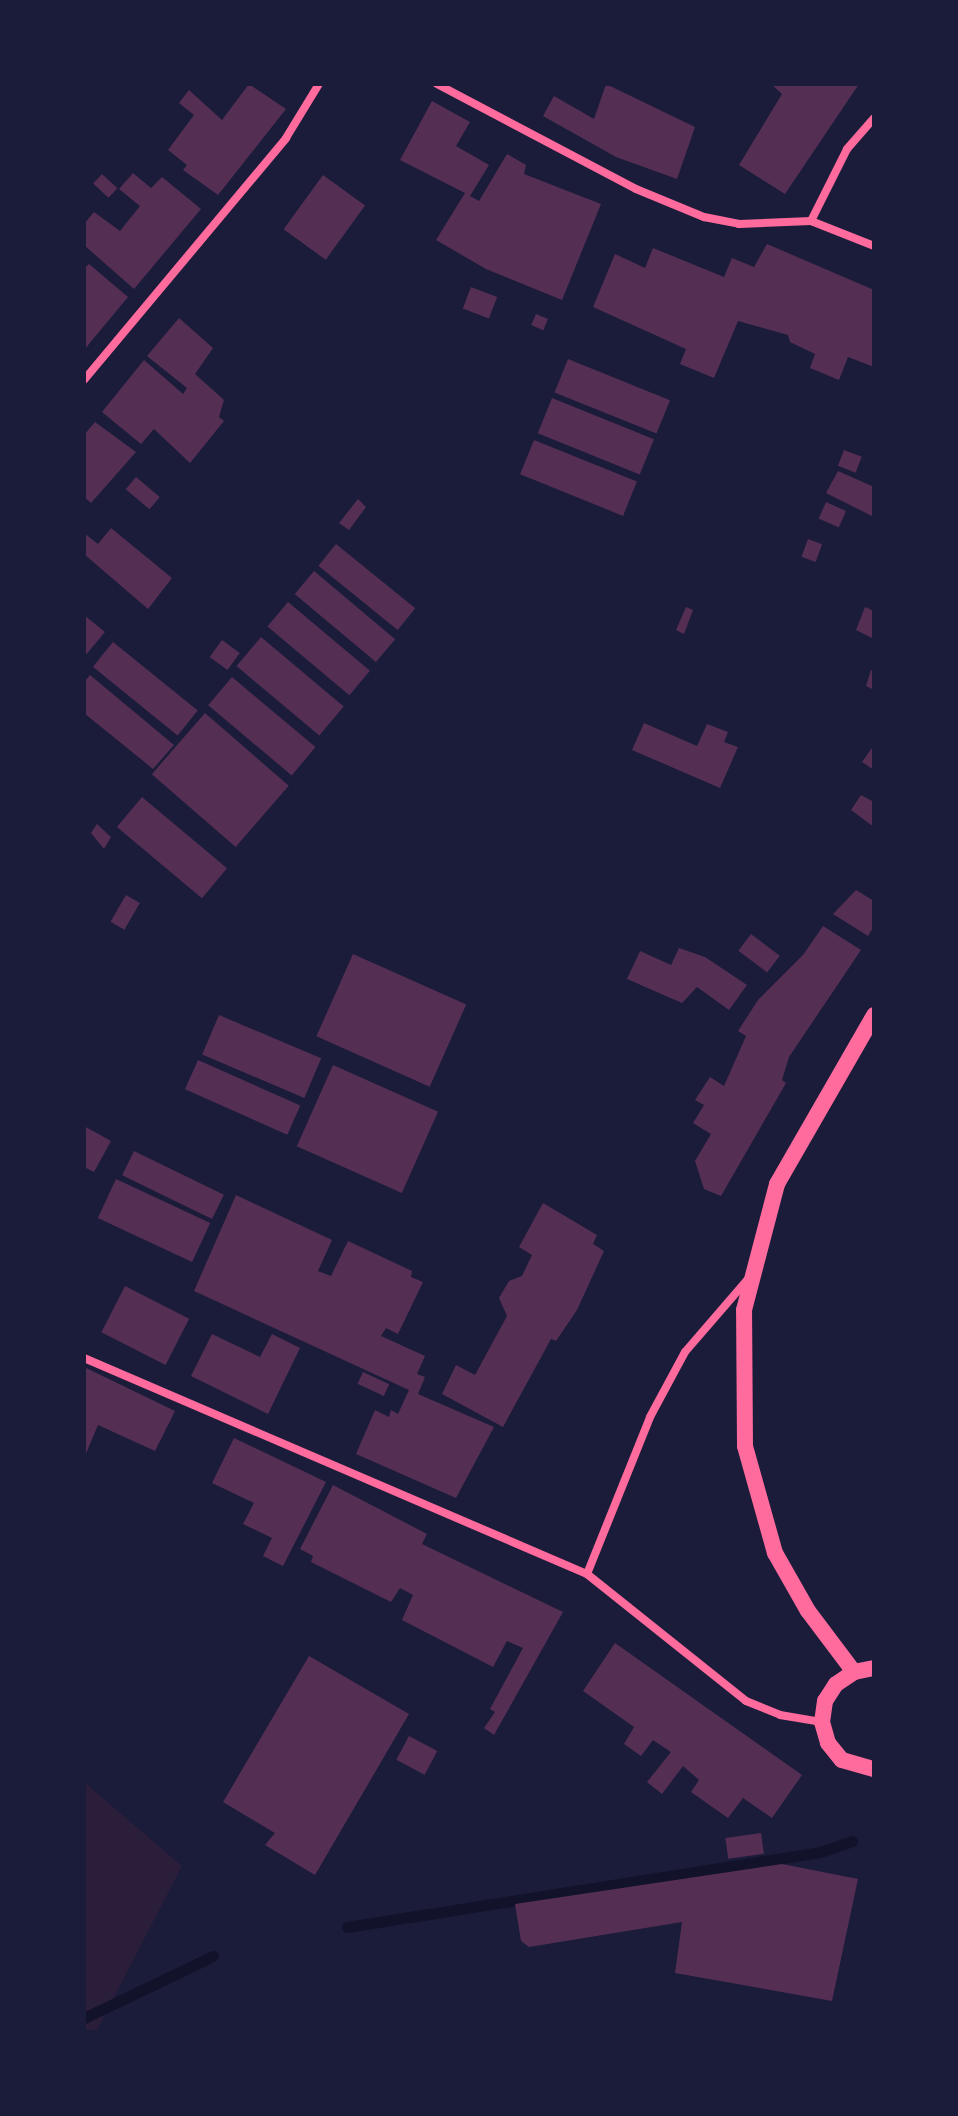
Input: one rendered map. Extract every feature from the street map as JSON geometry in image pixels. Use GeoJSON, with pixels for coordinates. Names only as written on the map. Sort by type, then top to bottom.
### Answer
{"type":"FeatureCollection","features":[{"type":"Feature","properties":{"kind":"main road"},"geometry":{"type":"LineString","coordinates":[[854,1672],[808,1611],[775,1553],[745,1446],[744,1310],[777,1184],[874,1015]]}},
{"type":"Feature","properties":{"kind":"main road"},"geometry":{"type":"LineString","coordinates":[[874,1668],[854,1672],[825,1701],[822,1722],[828,1743],[842,1760],[874,1769]]}},
{"type":"Feature","properties":{"kind":"street"},"geometry":{"type":"LineString","coordinates":[[84,380],[286,138],[319,84]]}},
{"type":"Feature","properties":{"kind":"street"},"geometry":{"type":"LineString","coordinates":[[437,84],[636,189],[704,217],[739,224],[811,221],[874,246]]}},
{"type":"Feature","properties":{"kind":"street"},"geometry":{"type":"LineString","coordinates":[[811,221],[847,149],[874,118]]}},
{"type":"Feature","properties":{"kind":"street"},"geometry":{"type":"LineString","coordinates":[[587,1574],[650,1417],[685,1352],[754,1271]]}},
{"type":"Feature","properties":{"kind":"street"},"geometry":{"type":"LineString","coordinates":[[84,1358],[587,1574],[746,1701],[800,1720],[822,1722]]}},
{"type":"Feature","properties":{"kind":"shaded area"},"geometry":{"type":"Polygon","coordinates":[[[84,1782],[182,1866],[96,2032],[84,2032],[84,1782]]]}},
{"type":"Feature","properties":{"kind":"building"},"geometry":{"type":"Polygon","coordinates":[[[249,84],[286,109],[218,195],[183,170],[187,165],[168,150],[194,115],[179,103],[189,90],[222,120],[249,84]]]}},
{"type":"Feature","properties":{"kind":"building"},"geometry":{"type":"Polygon","coordinates":[[[606,84],[695,127],[677,179],[616,157],[543,116],[554,96],[594,119],[606,84]]]}},
{"type":"Feature","properties":{"kind":"building"},"geometry":{"type":"Polygon","coordinates":[[[771,84],[859,84],[785,194],[739,165],[782,94],[771,84]]]}},
{"type":"Feature","properties":{"kind":"building"},"geometry":{"type":"Polygon","coordinates":[[[432,101],[470,122],[456,146],[489,165],[470,196],[479,201],[507,154],[526,165],[524,174],[601,204],[562,300],[486,269],[436,240],[465,193],[400,160],[432,101]]]}},
{"type":"Feature","properties":{"kind":"building"},"geometry":{"type":"Polygon","coordinates":[[[133,173],[151,188],[162,177],[201,209],[134,289],[84,245],[84,224],[94,212],[120,231],[140,206],[119,189],[133,173]]]}},
{"type":"Feature","properties":{"kind":"building"},"geometry":{"type":"Polygon","coordinates":[[[102,174],[117,188],[108,198],[93,184],[102,174]]]}},
{"type":"Feature","properties":{"kind":"building"},"geometry":{"type":"Polygon","coordinates":[[[323,175],[365,206],[326,260],[284,229],[323,175]]]}},
{"type":"Feature","properties":{"kind":"building"},"geometry":{"type":"Polygon","coordinates":[[[767,244],[874,290],[874,367],[848,357],[839,380],[810,368],[815,354],[790,342],[788,335],[738,321],[714,378],[680,364],[686,349],[593,307],[615,254],[645,268],[653,248],[724,277],[732,258],[754,267],[767,244]]]}},
{"type":"Feature","properties":{"kind":"building"},"geometry":{"type":"Polygon","coordinates":[[[89,264],[128,297],[84,350],[84,269],[89,264]]]}},
{"type":"Feature","properties":{"kind":"building"},"geometry":{"type":"Polygon","coordinates":[[[471,287],[497,297],[489,319],[463,308],[471,287]]]}},
{"type":"Feature","properties":{"kind":"building"},"geometry":{"type":"Polygon","coordinates":[[[536,314],[548,319],[543,330],[531,325],[536,314]]]}},
{"type":"Feature","properties":{"kind":"building"},"geometry":{"type":"Polygon","coordinates":[[[179,318],[213,348],[195,374],[224,400],[219,417],[224,421],[190,463],[154,429],[141,444],[102,412],[144,360],[183,394],[187,388],[147,356],[179,318]]]}},
{"type":"Feature","properties":{"kind":"building"},"geometry":{"type":"Polygon","coordinates":[[[568,359],[670,400],[657,434],[555,392],[568,359]]]}},
{"type":"Feature","properties":{"kind":"building"},"geometry":{"type":"Polygon","coordinates":[[[552,398],[654,439],[640,474],[538,433],[552,398]]]}},
{"type":"Feature","properties":{"kind":"building"},"geometry":{"type":"Polygon","coordinates":[[[95,422],[136,452],[91,503],[84,497],[84,435],[95,422]]]}},
{"type":"Feature","properties":{"kind":"building"},"geometry":{"type":"Polygon","coordinates":[[[534,440],[637,482],[623,516],[520,474],[534,440]]]}},
{"type":"Feature","properties":{"kind":"building"},"geometry":{"type":"Polygon","coordinates":[[[844,450],[862,457],[856,473],[838,466],[844,450]]]}},
{"type":"Feature","properties":{"kind":"building"},"geometry":{"type":"Polygon","coordinates":[[[838,471],[874,487],[874,517],[826,493],[838,471]]]}},
{"type":"Feature","properties":{"kind":"building"},"geometry":{"type":"Polygon","coordinates":[[[136,477],[160,497],[149,509],[126,489],[136,477]]]}},
{"type":"Feature","properties":{"kind":"building"},"geometry":{"type":"Polygon","coordinates":[[[358,499],[366,507],[349,530],[339,523],[358,499]]]}},
{"type":"Feature","properties":{"kind":"building"},"geometry":{"type":"Polygon","coordinates":[[[826,502],[846,511],[839,527],[819,518],[826,502]]]}},
{"type":"Feature","properties":{"kind":"building"},"geometry":{"type":"Polygon","coordinates":[[[111,528],[172,578],[148,609],[84,554],[84,533],[98,544],[111,528]]]}},
{"type":"Feature","properties":{"kind":"building"},"geometry":{"type":"Polygon","coordinates":[[[808,539],[822,544],[816,562],[802,557],[808,539]]]}},
{"type":"Feature","properties":{"kind":"building"},"geometry":{"type":"Polygon","coordinates":[[[336,544],[415,608],[398,630],[318,566],[336,544]]]}},
{"type":"Feature","properties":{"kind":"building"},"geometry":{"type":"Polygon","coordinates":[[[314,571],[395,639],[376,662],[295,594],[314,571]]]}},
{"type":"Feature","properties":{"kind":"building"},"geometry":{"type":"Polygon","coordinates":[[[288,602],[370,671],[349,695],[267,627],[288,602]]]}},
{"type":"Feature","properties":{"kind":"building"},"geometry":{"type":"Polygon","coordinates":[[[686,607],[693,610],[684,634],[676,630],[686,607]]]}},
{"type":"Feature","properties":{"kind":"building"},"geometry":{"type":"Polygon","coordinates":[[[865,607],[874,611],[874,639],[856,630],[865,607]]]}},
{"type":"Feature","properties":{"kind":"building"},"geometry":{"type":"Polygon","coordinates":[[[84,615],[105,632],[84,657],[84,615]]]}},
{"type":"Feature","properties":{"kind":"building"},"geometry":{"type":"Polygon","coordinates":[[[261,637],[344,706],[319,736],[237,666],[261,637]]]}},
{"type":"Feature","properties":{"kind":"building"},"geometry":{"type":"Polygon","coordinates":[[[222,640],[240,653],[227,670],[210,657],[222,640]]]}},
{"type":"Feature","properties":{"kind":"building"},"geometry":{"type":"Polygon","coordinates":[[[113,642],[198,711],[178,735],[93,667],[113,642]]]}},
{"type":"Feature","properties":{"kind":"building"},"geometry":{"type":"Polygon","coordinates":[[[871,670],[874,671],[874,690],[866,686],[871,670]]]}},
{"type":"Feature","properties":{"kind":"building"},"geometry":{"type":"Polygon","coordinates":[[[90,675],[174,745],[153,769],[84,713],[84,682],[90,675]]]}},
{"type":"Feature","properties":{"kind":"building"},"geometry":{"type":"Polygon","coordinates":[[[232,677],[315,747],[292,775],[208,705],[232,677]]]}},
{"type":"Feature","properties":{"kind":"building"},"geometry":{"type":"Polygon","coordinates":[[[205,713],[289,786],[236,847],[152,774],[205,713]]]}},
{"type":"Feature","properties":{"kind":"building"},"geometry":{"type":"Polygon","coordinates":[[[644,723],[697,746],[707,724],[728,732],[724,742],[738,747],[720,788],[632,750],[644,723]]]}},
{"type":"Feature","properties":{"kind":"building"},"geometry":{"type":"Polygon","coordinates":[[[874,745],[874,770],[862,762],[874,745]]]}},
{"type":"Feature","properties":{"kind":"building"},"geometry":{"type":"Polygon","coordinates":[[[861,795],[874,802],[874,827],[851,810],[861,795]]]}},
{"type":"Feature","properties":{"kind":"building"},"geometry":{"type":"Polygon","coordinates":[[[142,797],[227,868],[202,898],[117,827],[142,797]]]}},
{"type":"Feature","properties":{"kind":"building"},"geometry":{"type":"Polygon","coordinates":[[[97,824],[111,837],[104,849],[91,833],[97,824]]]}},
{"type":"Feature","properties":{"kind":"building"},"geometry":{"type":"Polygon","coordinates":[[[856,890],[874,901],[874,926],[868,936],[833,914],[856,890]]]}},
{"type":"Feature","properties":{"kind":"building"},"geometry":{"type":"Polygon","coordinates":[[[126,895],[140,903],[124,930],[110,922],[126,895]]]}},
{"type":"Feature","properties":{"kind":"building"},"geometry":{"type":"Polygon","coordinates":[[[823,926],[861,950],[789,1057],[782,1080],[786,1083],[721,1196],[704,1189],[695,1161],[711,1134],[693,1123],[704,1105],[695,1100],[710,1077],[724,1086],[746,1036],[738,1031],[758,1000],[803,955],[823,926]]]}},
{"type":"Feature","properties":{"kind":"building"},"geometry":{"type":"Polygon","coordinates":[[[751,934],[780,956],[767,972],[738,951],[751,934]]]}},
{"type":"Feature","properties":{"kind":"building"},"geometry":{"type":"Polygon","coordinates":[[[679,948],[705,957],[747,985],[729,1010],[697,987],[682,1003],[627,979],[640,951],[671,965],[679,948]]]}},
{"type":"Feature","properties":{"kind":"building"},"geometry":{"type":"Polygon","coordinates":[[[353,954],[466,1004],[430,1087],[316,1036],[353,954]]]}},
{"type":"Feature","properties":{"kind":"building"},"geometry":{"type":"Polygon","coordinates":[[[219,1015],[321,1058],[304,1098],[202,1055],[219,1015]]]}},
{"type":"Feature","properties":{"kind":"building"},"geometry":{"type":"Polygon","coordinates":[[[198,1060],[300,1106],[287,1135],[185,1089],[198,1060]]]}},
{"type":"Feature","properties":{"kind":"building"},"geometry":{"type":"Polygon","coordinates":[[[333,1065],[438,1112],[402,1193],[297,1146],[333,1065]]]}},
{"type":"Feature","properties":{"kind":"building"},"geometry":{"type":"Polygon","coordinates":[[[84,1126],[111,1141],[94,1172],[84,1167],[84,1126]]]}},
{"type":"Feature","properties":{"kind":"building"},"geometry":{"type":"Polygon","coordinates":[[[134,1151],[224,1195],[212,1219],[122,1175],[134,1151]]]}},
{"type":"Feature","properties":{"kind":"building"},"geometry":{"type":"Polygon","coordinates":[[[116,1179],[210,1223],[192,1262],[98,1218],[116,1179]]]}},
{"type":"Feature","properties":{"kind":"building"},"geometry":{"type":"Polygon","coordinates":[[[236,1195],[332,1240],[318,1271],[331,1276],[348,1241],[412,1271],[411,1277],[423,1282],[398,1334],[386,1328],[381,1336],[425,1356],[417,1374],[425,1377],[418,1394],[494,1427],[456,1498],[356,1454],[375,1410],[389,1417],[391,1410],[398,1414],[409,1390],[194,1291],[236,1195]]]}},
{"type":"Feature","properties":{"kind":"building"},"geometry":{"type":"Polygon","coordinates":[[[543,1203],[597,1235],[593,1244],[604,1251],[577,1310],[556,1341],[551,1339],[503,1427],[442,1394],[456,1365],[475,1375],[507,1316],[499,1298],[509,1281],[522,1276],[532,1255],[519,1247],[543,1203]]]}},
{"type":"Feature","properties":{"kind":"building"},"geometry":{"type":"Polygon","coordinates":[[[125,1286],[189,1319],[166,1365],[101,1332],[125,1286]]]}},
{"type":"Feature","properties":{"kind":"building"},"geometry":{"type":"Polygon","coordinates":[[[212,1334],[260,1357],[272,1334],[300,1348],[268,1414],[191,1376],[212,1334]]]}},
{"type":"Feature","properties":{"kind":"building"},"geometry":{"type":"Polygon","coordinates":[[[84,1367],[175,1411],[155,1451],[98,1425],[84,1458],[84,1367]]]}},
{"type":"Feature","properties":{"kind":"building"},"geometry":{"type":"Polygon","coordinates":[[[363,1372],[389,1384],[384,1396],[358,1384],[363,1372]]]}},
{"type":"Feature","properties":{"kind":"building"},"geometry":{"type":"Polygon","coordinates":[[[234,1438],[326,1482],[283,1566],[263,1556],[272,1538],[243,1524],[254,1503],[212,1483],[234,1438]]]}},
{"type":"Feature","properties":{"kind":"building"},"geometry":{"type":"Polygon","coordinates":[[[333,1485],[427,1534],[422,1544],[563,1612],[494,1735],[484,1728],[495,1712],[490,1709],[523,1648],[507,1641],[493,1667],[402,1620],[413,1595],[400,1588],[391,1602],[311,1562],[313,1556],[300,1549],[333,1485]]]}},
{"type":"Feature","properties":{"kind":"building"},"geometry":{"type":"Polygon","coordinates":[[[615,1643],[802,1775],[772,1818],[743,1798],[728,1818],[691,1792],[699,1780],[683,1766],[662,1794],[647,1782],[671,1752],[653,1740],[641,1756],[624,1744],[634,1727],[583,1691],[615,1643]]]}},
{"type":"Feature","properties":{"kind":"building"},"geometry":{"type":"Polygon","coordinates":[[[309,1656],[409,1714],[315,1875],[265,1845],[275,1833],[223,1802],[309,1656]]]}},
{"type":"Feature","properties":{"kind":"building"},"geometry":{"type":"Polygon","coordinates":[[[409,1736],[437,1751],[425,1775],[396,1760],[409,1736]]]}},
{"type":"Feature","properties":{"kind":"building"},"geometry":{"type":"Polygon","coordinates":[[[761,1833],[764,1854],[728,1859],[725,1838],[761,1833]]]}},
{"type":"Feature","properties":{"kind":"building"},"geometry":{"type":"Polygon","coordinates":[[[782,1864],[858,1879],[832,2001],[675,1973],[682,1922],[529,1947],[521,1941],[515,1904],[782,1864]]]}},
{"type":"Feature","properties":{"kind":"waterway"},"geometry":{"type":"LineString","coordinates":[[347,1927],[820,1852],[852,1841]]}},
{"type":"Feature","properties":{"kind":"waterway"},"geometry":{"type":"LineString","coordinates":[[84,2018],[213,1956]]}}]}
